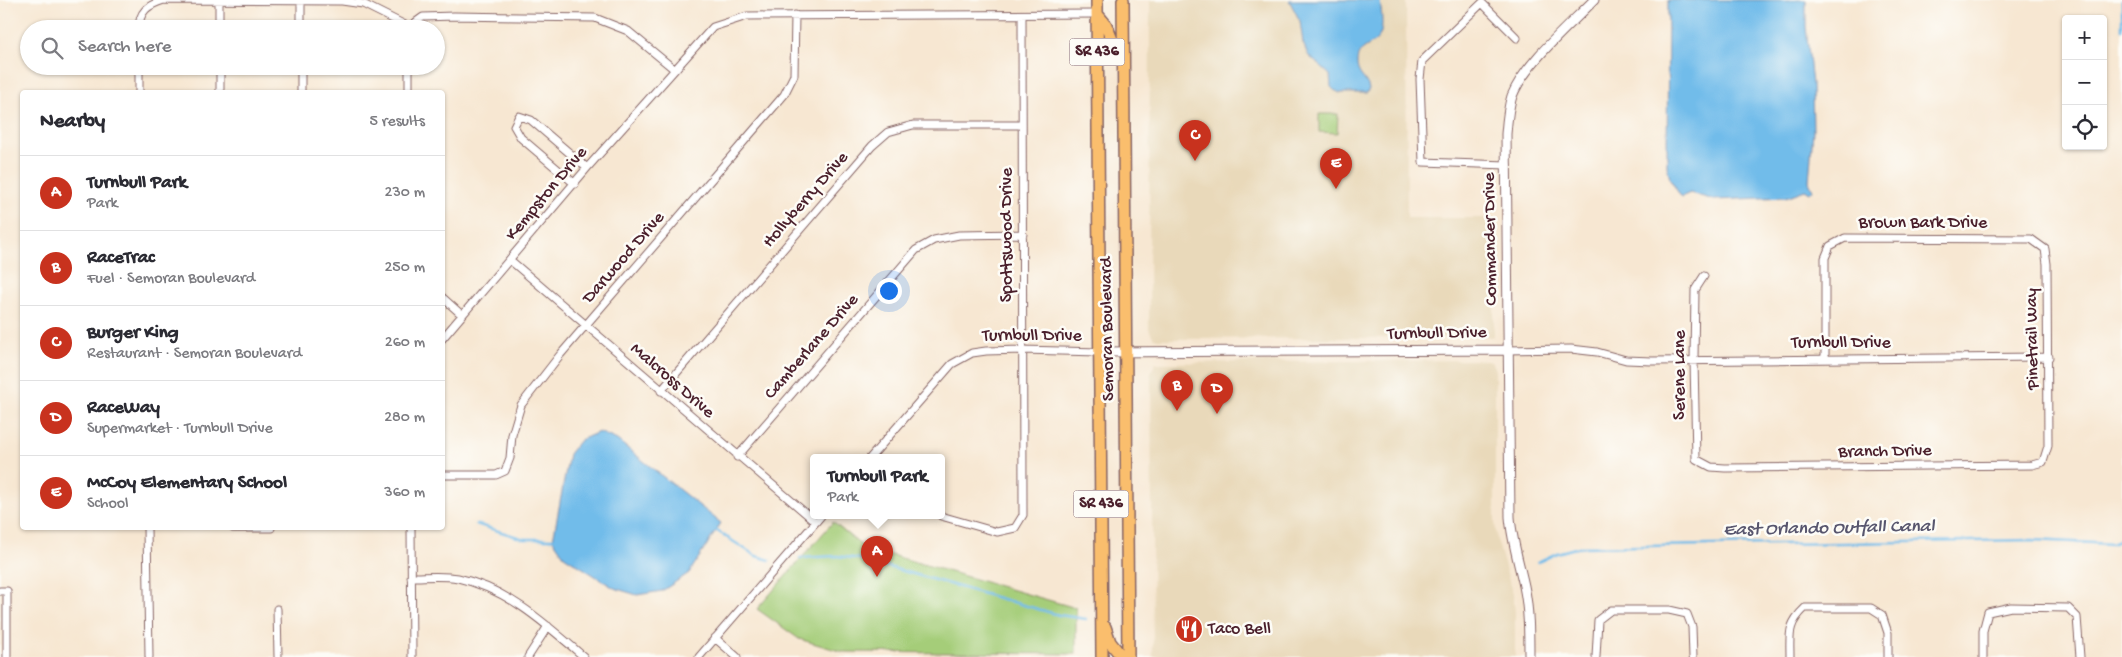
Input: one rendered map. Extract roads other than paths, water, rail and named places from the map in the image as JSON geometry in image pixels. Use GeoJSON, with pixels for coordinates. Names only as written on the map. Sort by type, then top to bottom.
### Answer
{"type":"FeatureCollection","features":[{"type":"Feature","properties":{"kind":"main road","name":"Semoran Boulevard"},"geometry":{"type":"LineString","coordinates":[[1097,0],[1102,657]]}},
{"type":"Feature","properties":{"kind":"main road"},"geometry":{"type":"LineString","coordinates":[[1111,0],[1123,5]]}},
{"type":"Feature","properties":{"kind":"main road","name":"Semoran Boulevard"},"geometry":{"type":"LineString","coordinates":[[1123,5],[1128,657]]}},
{"type":"Feature","properties":{"kind":"main road"},"geometry":{"type":"LineString","coordinates":[[1097,14],[1106,25],[1123,67]]}},
{"type":"Feature","properties":{"kind":"main road"},"geometry":{"type":"LineString","coordinates":[[1102,616],[1110,642],[1122,657]]}},
{"type":"Feature","properties":{"kind":"street"},"geometry":{"type":"LineString","coordinates":[[139,20],[148,5],[164,0],[342,1],[363,4],[394,20]]}},
{"type":"Feature","properties":{"kind":"street"},"geometry":{"type":"LineString","coordinates":[[219,0],[220,20]]}},
{"type":"Feature","properties":{"kind":"street","name":"Commander Drive"},"geometry":{"type":"LineString","coordinates":[[1529,657],[1528,612],[1512,538],[1510,517],[1506,165],[1508,114],[1512,97],[1520,80],[1534,62],[1594,0]]}},
{"type":"Feature","properties":{"kind":"street"},"geometry":{"type":"LineString","coordinates":[[301,2],[301,20]]}},
{"type":"Feature","properties":{"kind":"street"},"geometry":{"type":"LineString","coordinates":[[1506,165],[1423,162],[1420,78],[1422,61],[1482,3],[1517,38]]}},
{"type":"Feature","properties":{"kind":"street","name":"Kempston Drive"},"geometry":{"type":"LineString","coordinates":[[445,335],[587,168],[674,68],[713,27],[747,16],[1097,14]]}},
{"type":"Feature","properties":{"kind":"street","name":"Darwood Drive"},"geometry":{"type":"LineString","coordinates":[[445,475],[496,475],[505,472],[510,458],[512,436],[521,405],[560,355],[784,94],[794,75],[795,15]]}},
{"type":"Feature","properties":{"kind":"street","name":"Spottswood Drive"},"geometry":{"type":"LineString","coordinates":[[945,517],[997,532],[1015,528],[1023,515],[1022,15]]}},
{"type":"Feature","properties":{"kind":"street"},"geometry":{"type":"LineString","coordinates":[[419,20],[423,17],[446,16],[595,18],[628,31],[674,68]]}},
{"type":"Feature","properties":{"kind":"street"},"geometry":{"type":"LineString","coordinates":[[139,75],[139,90]]}},
{"type":"Feature","properties":{"kind":"street"},"geometry":{"type":"LineString","coordinates":[[220,75],[220,90]]}},
{"type":"Feature","properties":{"kind":"street"},"geometry":{"type":"LineString","coordinates":[[301,75],[301,90]]}},
{"type":"Feature","properties":{"kind":"street"},"geometry":{"type":"LineString","coordinates":[[409,75],[409,90]]}},
{"type":"Feature","properties":{"kind":"street"},"geometry":{"type":"LineString","coordinates":[[575,184],[521,138],[514,126],[519,116],[531,120],[587,168]]}},
{"type":"Feature","properties":{"kind":"street","name":"Hollyberry Drive"},"geometry":{"type":"LineString","coordinates":[[661,391],[872,146],[888,132],[913,125],[1021,125]]}},
{"type":"Feature","properties":{"kind":"street","name":"Camberlane Drive"},"geometry":{"type":"LineString","coordinates":[[737,456],[916,250],[934,240],[959,235],[1023,234]]}},
{"type":"Feature","properties":{"kind":"street","name":"Brown Bark Drive"},"geometry":{"type":"LineString","coordinates":[[1825,359],[1825,258],[1830,246],[1845,238],[2031,239]]}},
{"type":"Feature","properties":{"kind":"street","name":"Pinetrail Way"},"geometry":{"type":"LineString","coordinates":[[2031,239],[2044,249],[2047,264],[2048,446]]}},
{"type":"Feature","properties":{"kind":"street","name":"Malcross Drive"},"geometry":{"type":"LineString","coordinates":[[510,260],[810,517]]}},
{"type":"Feature","properties":{"kind":"street","name":"Serene Lane"},"geometry":{"type":"LineString","coordinates":[[1704,276],[1696,290],[1694,360],[1696,459],[1711,467]]}},
{"type":"Feature","properties":{"kind":"street"},"geometry":{"type":"LineString","coordinates":[[445,300],[462,315]]}},
{"type":"Feature","properties":{"kind":"street","name":"Turnbull Drive"},"geometry":{"type":"LineString","coordinates":[[873,454],[952,364],[972,353],[986,351],[1210,353],[1570,349],[1597,352],[1626,360],[2049,357]]}},
{"type":"Feature","properties":{"kind":"street","name":"Branch Drive"},"geometry":{"type":"LineString","coordinates":[[1711,467],[2032,465],[2043,462],[2048,446]]}},
{"type":"Feature","properties":{"kind":"street","name":"Malcross Drive"},"geometry":{"type":"LineString","coordinates":[[812,519],[816,522]]}},
{"type":"Feature","properties":{"kind":"street"},"geometry":{"type":"LineString","coordinates":[[699,657],[818,519]]}},
{"type":"Feature","properties":{"kind":"street"},"geometry":{"type":"LineString","coordinates":[[146,530],[149,657]]}},
{"type":"Feature","properties":{"kind":"street"},"geometry":{"type":"LineString","coordinates":[[411,530],[412,657]]}},
{"type":"Feature","properties":{"kind":"street"},"geometry":{"type":"LineString","coordinates":[[411,577],[456,578],[486,586],[518,603],[584,657]]}},
{"type":"Feature","properties":{"kind":"street"},"geometry":{"type":"LineString","coordinates":[[0,591],[7,591],[7,657]]}},
{"type":"Feature","properties":{"kind":"street"},"geometry":{"type":"LineString","coordinates":[[1983,657],[1982,631],[1988,612],[2011,607],[2068,608],[2077,616],[2080,657]]}},
{"type":"Feature","properties":{"kind":"street"},"geometry":{"type":"LineString","coordinates":[[1790,657],[1790,633],[1794,619],[1805,608],[1871,608],[1882,615],[1888,633],[1888,657]]}},
{"type":"Feature","properties":{"kind":"street"},"geometry":{"type":"LineString","coordinates":[[277,609],[278,657]]}},
{"type":"Feature","properties":{"kind":"street"},"geometry":{"type":"LineString","coordinates":[[1596,657],[1598,620],[1610,610],[1669,610],[1687,614],[1692,627],[1693,657]]}},
{"type":"Feature","properties":{"kind":"street"},"geometry":{"type":"LineString","coordinates":[[528,657],[548,626]]}},
{"type":"Feature","properties":{"kind":"street"},"geometry":{"type":"LineString","coordinates":[[715,638],[738,657]]}},
{"type":"Feature","properties":{"kind":"water"},"geometry":{"type":"Polygon","coordinates":[[[1289,0],[1380,0],[1382,23],[1380,35],[1360,52],[1357,61],[1358,70],[1368,85],[1367,93],[1340,93],[1331,87],[1330,75],[1308,55],[1303,43],[1300,21],[1289,0]]]}},
{"type":"Feature","properties":{"kind":"water"},"geometry":{"type":"Polygon","coordinates":[[[1668,0],[1806,0],[1806,27],[1812,84],[1813,131],[1809,181],[1813,190],[1810,193],[1805,190],[1786,197],[1714,200],[1690,193],[1681,197],[1670,179],[1667,166],[1668,0]]]}},
{"type":"Feature","properties":{"kind":"water"},"geometry":{"type":"Polygon","coordinates":[[[599,432],[617,440],[721,523],[689,573],[662,591],[637,595],[614,588],[564,556],[553,540],[569,454],[580,440],[599,432]]]}},
{"type":"Feature","properties":{"kind":"waterway","name":"East Orlando Outfall Canal"},"geometry":{"type":"LineString","coordinates":[[2122,0],[2122,29]]}},
{"type":"Feature","properties":{"kind":"waterway","name":"East Orlando Outfall Canal"},"geometry":{"type":"LineString","coordinates":[[476,524],[524,539],[555,539]]}},
{"type":"Feature","properties":{"kind":"waterway","name":"East Orlando Outfall Canal"},"geometry":{"type":"LineString","coordinates":[[714,529],[756,556],[770,560]]}},
{"type":"Feature","properties":{"kind":"waterway","name":"East Orlando Outfall Canal"},"geometry":{"type":"LineString","coordinates":[[1538,562],[1557,553],[1579,547],[2033,540],[2113,544],[2122,538]]}},
{"type":"Feature","properties":{"kind":"waterway","name":"East Orlando Outfall Canal"},"geometry":{"type":"LineString","coordinates":[[800,558],[837,556],[860,559],[1059,615],[1086,619]]}},
{"type":"Feature","properties":{"kind":"place","name":"Burger King"},"geometry":{"type":"Point","coordinates":[1195,161]}},
{"type":"Feature","properties":{"kind":"place","name":"McCoy Elementary School"},"geometry":{"type":"Point","coordinates":[1336,189]}},
{"type":"Feature","properties":{"kind":"place","name":"RaceTrac"},"geometry":{"type":"Point","coordinates":[1177,411]}},
{"type":"Feature","properties":{"kind":"place","name":"RaceWay"},"geometry":{"type":"Point","coordinates":[1217,414]}},
{"type":"Feature","properties":{"kind":"place","name":"Turnbull Park"},"geometry":{"type":"Point","coordinates":[877,577]}},
{"type":"Feature","properties":{"kind":"place","name":"Taco Bell"},"geometry":{"type":"Point","coordinates":[1189,629]}}]}
